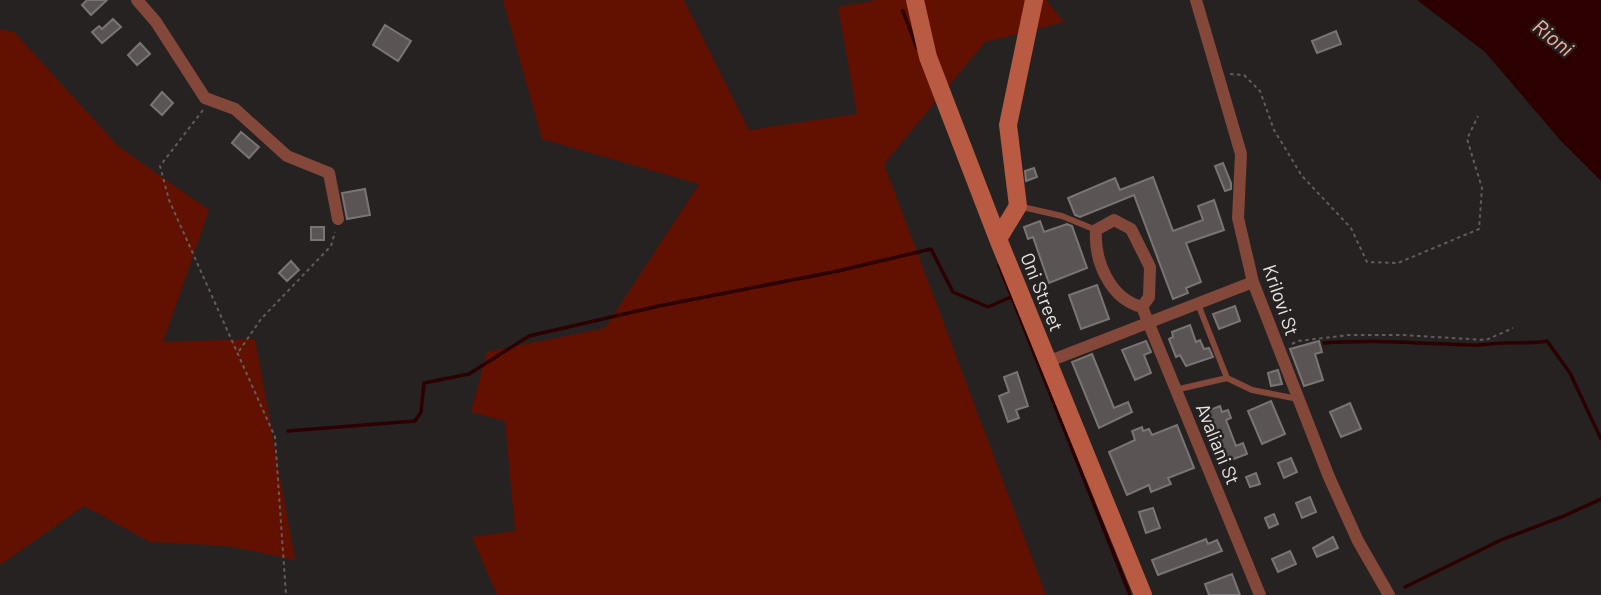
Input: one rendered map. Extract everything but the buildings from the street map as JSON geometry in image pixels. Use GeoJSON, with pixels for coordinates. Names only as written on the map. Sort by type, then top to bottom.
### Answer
{"type":"FeatureCollection","features":[{"type":"Feature","properties":{"kind":"main road","name":"Oni Street"},"geometry":{"type":"LineString","coordinates":[[915,0],[928,57],[1047,362],[1143,595]]}},
{"type":"Feature","properties":{"kind":"main road"},"geometry":{"type":"LineString","coordinates":[[998,239],[1018,206],[1009,125],[1034,0]]}},
{"type":"Feature","properties":{"kind":"street"},"geometry":{"type":"LineString","coordinates":[[137,0],[156,22],[205,99],[235,109],[287,156],[329,173],[338,219]]}},
{"type":"Feature","properties":{"kind":"street","name":"Krilovi St"},"geometry":{"type":"LineString","coordinates":[[1196,0],[1241,154],[1238,218],[1253,282],[1278,350],[1358,541],[1389,595]]}},
{"type":"Feature","properties":{"kind":"street"},"geometry":{"type":"LineString","coordinates":[[1114,220],[1131,229],[1150,267],[1149,298],[1142,307],[1127,303],[1109,283],[1095,246],[1096,230],[1114,220]]}},
{"type":"Feature","properties":{"kind":"street"},"geometry":{"type":"LineString","coordinates":[[1047,362],[1253,282]]}},
{"type":"Feature","properties":{"kind":"street","name":"Avaliani St"},"geometry":{"type":"LineString","coordinates":[[1142,307],[1260,595]]}},
{"type":"Feature","properties":{"kind":"lane"},"geometry":{"type":"LineString","coordinates":[[1018,206],[1062,216],[1096,230]]}},
{"type":"Feature","properties":{"kind":"lane"},"geometry":{"type":"LineString","coordinates":[[1198,304],[1227,378]]}},
{"type":"Feature","properties":{"kind":"lane"},"geometry":{"type":"LineString","coordinates":[[1175,390],[1227,378],[1252,390],[1298,399]]}},
{"type":"Feature","properties":{"kind":"path"},"geometry":{"type":"LineString","coordinates":[[1219,74],[1244,75],[1260,91],[1274,130],[1288,153],[1303,176],[1351,228],[1367,262],[1398,263],[1479,229],[1482,188],[1467,139],[1478,116]]}},
{"type":"Feature","properties":{"kind":"path"},"geometry":{"type":"LineString","coordinates":[[205,99],[202,113],[160,166],[169,200],[275,437],[286,595]]}},
{"type":"Feature","properties":{"kind":"path"},"geometry":{"type":"LineString","coordinates":[[238,352],[261,318],[331,246],[338,219]]}},
{"type":"Feature","properties":{"kind":"path"},"geometry":{"type":"LineString","coordinates":[[1278,350],[1298,341],[1349,335],[1486,340],[1513,328]]}},
{"type":"Feature","properties":{"kind":"shaded area"},"geometry":{"type":"Polygon","coordinates":[[[503,0],[684,0],[749,130],[857,114],[838,7],[877,0],[1046,0],[1064,22],[985,42],[884,164],[1046,595],[497,595],[472,537],[515,531],[505,421],[471,412],[487,352],[605,328],[699,184],[542,139],[503,0]]]}},
{"type":"Feature","properties":{"kind":"shaded area"},"geometry":{"type":"Polygon","coordinates":[[[0,29],[14,32],[119,147],[209,210],[163,342],[255,339],[295,560],[229,546],[150,542],[84,506],[0,565],[0,29]]]}},
{"type":"Feature","properties":{"kind":"water","name":"Rioni"},"geometry":{"type":"Polygon","coordinates":[[[1417,0],[1601,0],[1601,181],[1561,141],[1485,52],[1417,0]]]}},
{"type":"Feature","properties":{"kind":"waterway"},"geometry":{"type":"LineString","coordinates":[[903,11],[917,48]]}},
{"type":"Feature","properties":{"kind":"waterway"},"geometry":{"type":"LineString","coordinates":[[288,431],[415,421],[421,412],[424,383],[469,374],[529,336],[931,249],[953,292],[988,307],[1011,297]]}},
{"type":"Feature","properties":{"kind":"waterway"},"geometry":{"type":"LineString","coordinates":[[999,265],[1130,595]]}},
{"type":"Feature","properties":{"kind":"waterway"},"geometry":{"type":"LineString","coordinates":[[1324,343],[1475,345],[1547,341],[1570,373],[1601,439]]}},
{"type":"Feature","properties":{"kind":"waterway"},"geometry":{"type":"LineString","coordinates":[[1405,587],[1501,540],[1601,499]]}}]}
